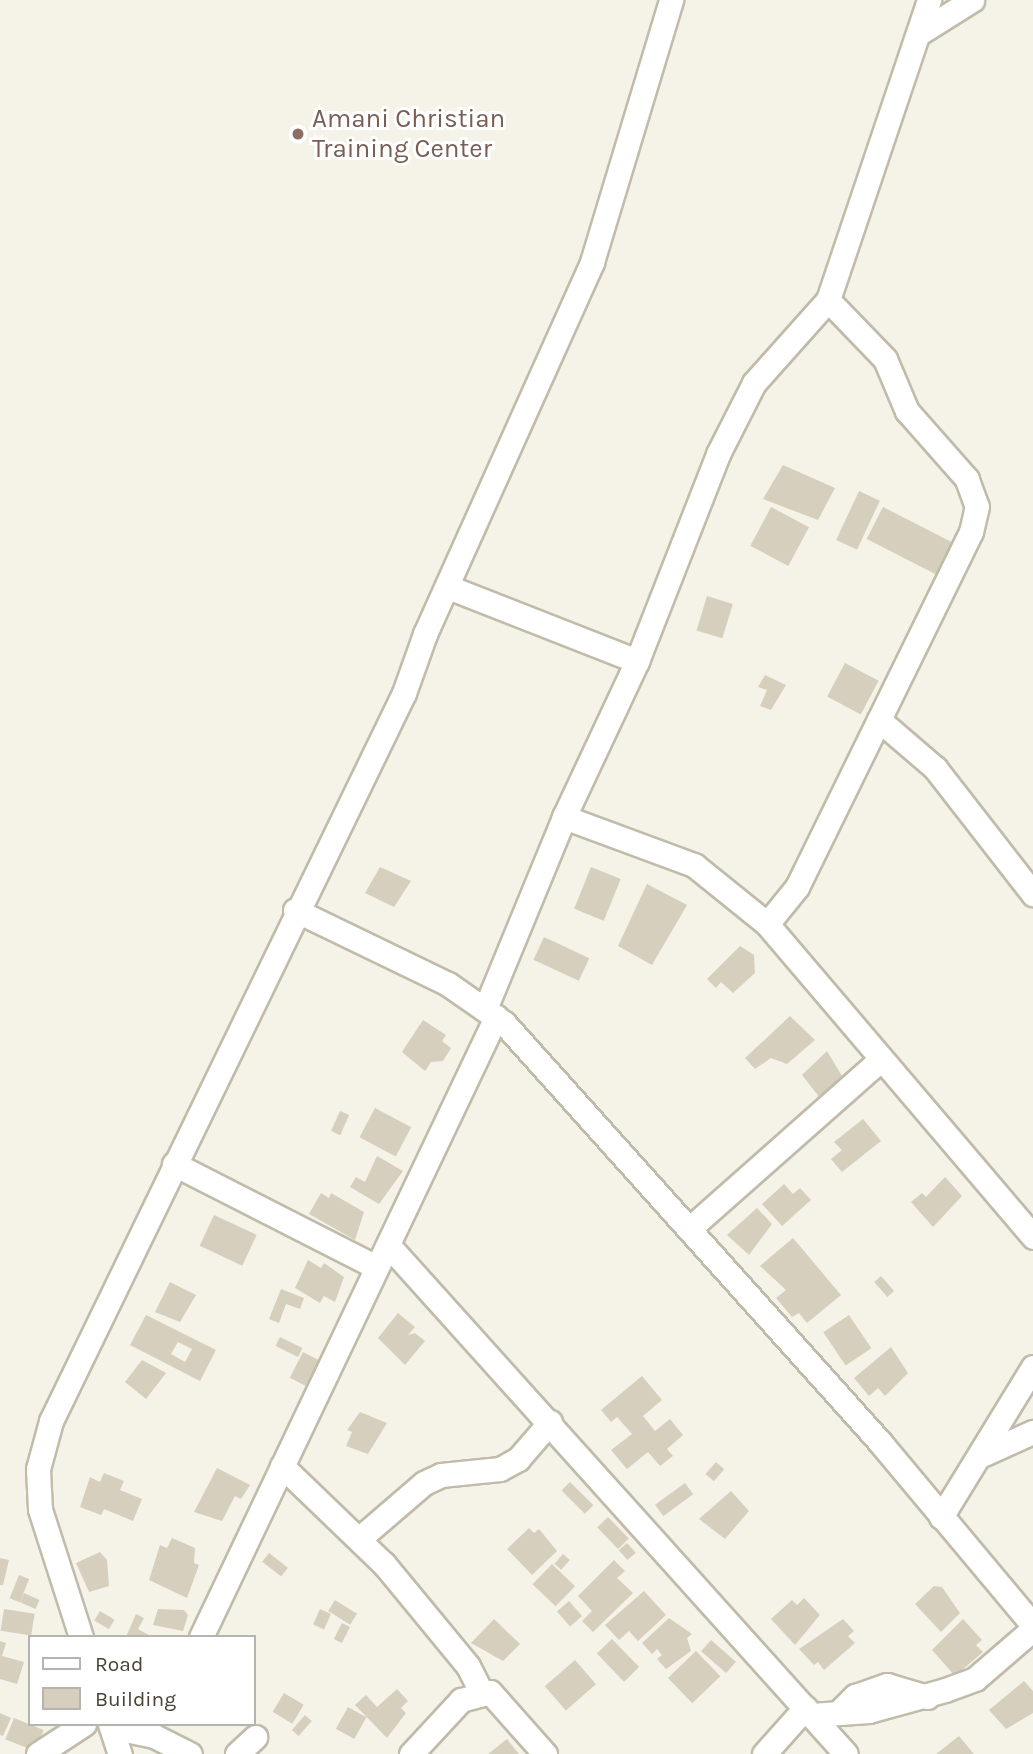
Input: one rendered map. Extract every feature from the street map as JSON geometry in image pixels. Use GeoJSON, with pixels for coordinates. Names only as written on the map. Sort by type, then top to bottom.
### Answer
{"type":"FeatureCollection","features":[{"type":"Feature","properties":{"kind":"street"},"geometry":{"type":"LineString","coordinates":[[80,1635],[48,1544],[38,1469],[51,1422],[295,910],[404,693],[592,262],[671,0]]}},
{"type":"Feature","properties":{"kind":"street"},"geometry":{"type":"LineString","coordinates":[[202,1635],[376,1267],[389,1246],[490,1013],[564,817],[637,662],[718,454],[754,383],[828,300],[929,0]]}},
{"type":"Feature","properties":{"kind":"street"},"geometry":{"type":"LineString","coordinates":[[918,34],[972,0]]}},
{"type":"Feature","properties":{"kind":"street"},"geometry":{"type":"LineString","coordinates":[[767,924],[797,887],[971,532],[977,507],[967,479],[906,411],[885,359],[828,300]]}},
{"type":"Feature","properties":{"kind":"street"},"geometry":{"type":"LineString","coordinates":[[448,587],[637,662]]}},
{"type":"Feature","properties":{"kind":"street"},"geometry":{"type":"LineString","coordinates":[[879,720],[935,768],[1033,894]]}},
{"type":"Feature","properties":{"kind":"street"},"geometry":{"type":"LineString","coordinates":[[564,817],[694,865],[767,924],[1033,1237]]}},
{"type":"Feature","properties":{"kind":"street"},"geometry":{"type":"LineString","coordinates":[[295,910],[448,984],[490,1013],[688,1229],[941,1517],[1033,1627],[975,1679],[927,1697],[839,1712],[808,1711],[764,1754]]}},
{"type":"Feature","properties":{"kind":"street"},"geometry":{"type":"LineString","coordinates":[[688,1229],[881,1059]]}},
{"type":"Feature","properties":{"kind":"street"},"geometry":{"type":"LineString","coordinates":[[174,1164],[376,1267]]}},
{"type":"Feature","properties":{"kind":"street"},"geometry":{"type":"LineString","coordinates":[[389,1246],[846,1754]]}},
{"type":"Feature","properties":{"kind":"street"},"geometry":{"type":"LineString","coordinates":[[941,1517],[984,1454],[1033,1367]]}},
{"type":"Feature","properties":{"kind":"street"},"geometry":{"type":"LineString","coordinates":[[360,1538],[424,1483],[500,1469],[518,1459],[550,1422]]}},
{"type":"Feature","properties":{"kind":"street"},"geometry":{"type":"LineString","coordinates":[[984,1454],[1033,1432]]}},
{"type":"Feature","properties":{"kind":"street"},"geometry":{"type":"LineString","coordinates":[[282,1466],[360,1538],[463,1660],[482,1693],[500,1700],[545,1754]]}},
{"type":"Feature","properties":{"kind":"street"},"geometry":{"type":"LineString","coordinates":[[411,1754],[461,1700],[482,1693]]}},
{"type":"Feature","properties":{"kind":"street"},"geometry":{"type":"LineString","coordinates":[[38,1754],[82,1726]]}},
{"type":"Feature","properties":{"kind":"street"},"geometry":{"type":"LineString","coordinates":[[111,1726],[120,1754]]}},
{"type":"Feature","properties":{"kind":"street"},"geometry":{"type":"LineString","coordinates":[[111,1726],[154,1736],[190,1754]]}},
{"type":"Feature","properties":{"kind":"street"},"geometry":{"type":"LineString","coordinates":[[237,1754],[255,1737]]}},
{"type":"Feature","properties":{"kind":"building"},"geometry":{"type":"Polygon","coordinates":[[[783,465],[835,488],[818,520],[763,499],[783,465]]]}},
{"type":"Feature","properties":{"kind":"building"},"geometry":{"type":"Polygon","coordinates":[[[859,491],[880,501],[857,550],[836,540],[859,491]]]}},
{"type":"Feature","properties":{"kind":"building"},"geometry":{"type":"Polygon","coordinates":[[[771,507],[809,527],[788,566],[750,546],[771,507]]]}},
{"type":"Feature","properties":{"kind":"building"},"geometry":{"type":"Polygon","coordinates":[[[883,507],[956,544],[940,576],[867,539],[883,507]]]}},
{"type":"Feature","properties":{"kind":"building"},"geometry":{"type":"Polygon","coordinates":[[[707,596],[733,604],[722,638],[696,630],[707,596]]]}},
{"type":"Feature","properties":{"kind":"building"},"geometry":{"type":"Polygon","coordinates":[[[845,663],[879,681],[861,714],[827,697],[845,663]]]}},
{"type":"Feature","properties":{"kind":"building"},"geometry":{"type":"Polygon","coordinates":[[[765,675],[786,685],[771,710],[760,706],[767,690],[758,687],[765,675]]]}},
{"type":"Feature","properties":{"kind":"building"},"geometry":{"type":"Polygon","coordinates":[[[380,867],[411,881],[394,907],[365,893],[380,867]]]}},
{"type":"Feature","properties":{"kind":"building"},"geometry":{"type":"Polygon","coordinates":[[[591,867],[621,879],[604,921],[574,909],[591,867]]]}},
{"type":"Feature","properties":{"kind":"building"},"geometry":{"type":"Polygon","coordinates":[[[647,884],[687,905],[652,965],[618,946],[647,884]]]}},
{"type":"Feature","properties":{"kind":"building"},"geometry":{"type":"Polygon","coordinates":[[[544,937],[589,958],[579,981],[533,960],[544,937]]]}},
{"type":"Feature","properties":{"kind":"building"},"geometry":{"type":"Polygon","coordinates":[[[740,946],[754,955],[755,973],[733,993],[721,982],[716,988],[707,979],[740,946]]]}},
{"type":"Feature","properties":{"kind":"building"},"geometry":{"type":"Polygon","coordinates":[[[790,1016],[815,1040],[787,1064],[771,1058],[755,1069],[745,1058],[790,1016]]]}},
{"type":"Feature","properties":{"kind":"building"},"geometry":{"type":"Polygon","coordinates":[[[423,1020],[446,1035],[442,1041],[451,1048],[443,1061],[431,1062],[425,1071],[402,1052],[423,1020]]]}},
{"type":"Feature","properties":{"kind":"building"},"geometry":{"type":"Polygon","coordinates":[[[827,1051],[842,1076],[835,1083],[840,1088],[824,1103],[802,1075],[827,1051]]]}},
{"type":"Feature","properties":{"kind":"building"},"geometry":{"type":"Polygon","coordinates":[[[375,1108],[411,1127],[396,1156],[360,1137],[375,1108]]]}},
{"type":"Feature","properties":{"kind":"building"},"geometry":{"type":"Polygon","coordinates":[[[340,1111],[349,1115],[340,1135],[331,1131],[340,1111]]]}},
{"type":"Feature","properties":{"kind":"building"},"geometry":{"type":"Polygon","coordinates":[[[863,1119],[881,1141],[842,1172],[831,1159],[842,1150],[834,1142],[863,1119]]]}},
{"type":"Feature","properties":{"kind":"building"},"geometry":{"type":"Polygon","coordinates":[[[377,1156],[403,1171],[379,1204],[350,1187],[356,1177],[365,1182],[377,1156]]]}},
{"type":"Feature","properties":{"kind":"building"},"geometry":{"type":"Polygon","coordinates":[[[945,1177],[962,1196],[933,1227],[911,1202],[922,1193],[926,1197],[945,1177]]]}},
{"type":"Feature","properties":{"kind":"building"},"geometry":{"type":"Polygon","coordinates":[[[784,1184],[793,1194],[800,1188],[811,1200],[782,1226],[762,1204],[784,1184]]]}},
{"type":"Feature","properties":{"kind":"building"},"geometry":{"type":"Polygon","coordinates":[[[321,1193],[329,1198],[331,1193],[364,1212],[355,1240],[309,1214],[321,1193]]]}},
{"type":"Feature","properties":{"kind":"building"},"geometry":{"type":"Polygon","coordinates":[[[757,1208],[772,1224],[749,1255],[727,1235],[757,1208]]]}},
{"type":"Feature","properties":{"kind":"building"},"geometry":{"type":"Polygon","coordinates":[[[214,1215],[257,1235],[242,1266],[200,1246],[214,1215]]]}},
{"type":"Feature","properties":{"kind":"building"},"geometry":{"type":"Polygon","coordinates":[[[793,1238],[841,1295],[807,1323],[799,1313],[792,1317],[776,1298],[786,1290],[760,1266],[793,1238]]]}},
{"type":"Feature","properties":{"kind":"building"},"geometry":{"type":"Polygon","coordinates":[[[308,1260],[321,1268],[324,1263],[344,1277],[335,1302],[324,1296],[320,1303],[295,1288],[308,1260]]]}},
{"type":"Feature","properties":{"kind":"building"},"geometry":{"type":"Polygon","coordinates":[[[881,1276],[894,1291],[887,1297],[874,1282],[881,1276]]]}},
{"type":"Feature","properties":{"kind":"building"},"geometry":{"type":"Polygon","coordinates":[[[170,1282],[196,1295],[180,1322],[155,1312],[170,1282]]]}},
{"type":"Feature","properties":{"kind":"building"},"geometry":{"type":"Polygon","coordinates":[[[281,1289],[304,1298],[300,1309],[286,1304],[279,1323],[269,1319],[281,1289]]]}},
{"type":"Feature","properties":{"kind":"building"},"geometry":{"type":"Polygon","coordinates":[[[398,1313],[415,1327],[408,1335],[415,1333],[425,1341],[405,1365],[378,1338],[398,1313]]]}},
{"type":"Feature","properties":{"kind":"building"},"geometry":{"type":"Polygon","coordinates":[[[146,1315],[216,1350],[200,1381],[130,1345],[146,1315]],[[178,1342],[171,1354],[185,1362],[192,1349],[178,1342]]]}},
{"type":"Feature","properties":{"kind":"building"},"geometry":{"type":"Polygon","coordinates":[[[849,1315],[871,1348],[846,1365],[823,1332],[849,1315]]]}},
{"type":"Feature","properties":{"kind":"building"},"geometry":{"type":"Polygon","coordinates":[[[280,1337],[302,1348],[298,1357],[276,1346],[280,1337]]]}},
{"type":"Feature","properties":{"kind":"building"},"geometry":{"type":"Polygon","coordinates":[[[891,1347],[908,1373],[885,1396],[878,1388],[869,1396],[854,1378],[891,1347]]]}},
{"type":"Feature","properties":{"kind":"building"},"geometry":{"type":"Polygon","coordinates":[[[303,1352],[319,1360],[306,1386],[290,1378],[303,1352]]]}},
{"type":"Feature","properties":{"kind":"building"},"geometry":{"type":"Polygon","coordinates":[[[142,1360],[166,1373],[146,1399],[125,1382],[142,1360]]]}},
{"type":"Feature","properties":{"kind":"building"},"geometry":{"type":"Polygon","coordinates":[[[642,1376],[662,1400],[643,1416],[655,1431],[670,1419],[683,1435],[667,1449],[673,1456],[660,1466],[648,1452],[627,1469],[611,1450],[632,1434],[617,1417],[611,1422],[601,1410],[642,1376]]]}},
{"type":"Feature","properties":{"kind":"building"},"geometry":{"type":"Polygon","coordinates":[[[360,1412],[387,1423],[368,1454],[346,1446],[352,1432],[347,1430],[360,1412]]]}},
{"type":"Feature","properties":{"kind":"building"},"geometry":{"type":"Polygon","coordinates":[[[716,1462],[724,1469],[714,1481],[706,1474],[716,1462]]]}},
{"type":"Feature","properties":{"kind":"building"},"geometry":{"type":"Polygon","coordinates":[[[217,1468],[250,1485],[241,1499],[235,1496],[222,1521],[194,1512],[217,1468]]]}},
{"type":"Feature","properties":{"kind":"building"},"geometry":{"type":"Polygon","coordinates":[[[104,1473],[124,1481],[120,1490],[142,1499],[133,1521],[104,1509],[101,1515],[80,1507],[90,1477],[100,1482],[104,1473]]]}},
{"type":"Feature","properties":{"kind":"building"},"geometry":{"type":"Polygon","coordinates":[[[570,1482],[593,1505],[585,1514],[562,1490],[570,1482]]]}},
{"type":"Feature","properties":{"kind":"building"},"geometry":{"type":"Polygon","coordinates":[[[685,1483],[693,1494],[663,1516],[655,1505],[685,1483]]]}},
{"type":"Feature","properties":{"kind":"building"},"geometry":{"type":"Polygon","coordinates":[[[731,1491],[749,1511],[725,1539],[699,1519],[731,1491]]]}},
{"type":"Feature","properties":{"kind":"building"},"geometry":{"type":"Polygon","coordinates":[[[608,1517],[629,1539],[618,1549],[597,1527],[608,1517]]]}},
{"type":"Feature","properties":{"kind":"building"},"geometry":{"type":"Polygon","coordinates":[[[529,1528],[534,1533],[539,1529],[557,1551],[532,1575],[507,1549],[529,1528]]]}},
{"type":"Feature","properties":{"kind":"building"},"geometry":{"type":"Polygon","coordinates":[[[172,1538],[195,1548],[194,1563],[199,1565],[187,1598],[149,1580],[160,1545],[167,1548],[172,1538]]]}},
{"type":"Feature","properties":{"kind":"building"},"geometry":{"type":"Polygon","coordinates":[[[627,1543],[636,1553],[628,1560],[619,1550],[627,1543]]]}},
{"type":"Feature","properties":{"kind":"building"},"geometry":{"type":"Polygon","coordinates":[[[100,1552],[107,1560],[109,1586],[89,1592],[76,1563],[100,1552]]]}},
{"type":"Feature","properties":{"kind":"building"},"geometry":{"type":"Polygon","coordinates":[[[269,1553],[288,1568],[281,1576],[262,1562],[269,1553]]]}},
{"type":"Feature","properties":{"kind":"building"},"geometry":{"type":"Polygon","coordinates":[[[563,1554],[570,1560],[561,1570],[554,1564],[563,1554]]]}},
{"type":"Feature","properties":{"kind":"building"},"geometry":{"type":"Polygon","coordinates":[[[0,1558],[9,1560],[3,1585],[0,1585],[0,1558]]]}},
{"type":"Feature","properties":{"kind":"building"},"geometry":{"type":"Polygon","coordinates":[[[614,1560],[625,1571],[617,1578],[633,1593],[593,1632],[582,1621],[592,1611],[578,1596],[614,1560]]]}},
{"type":"Feature","properties":{"kind":"building"},"geometry":{"type":"Polygon","coordinates":[[[552,1564],[575,1586],[556,1606],[533,1584],[552,1564]]]}},
{"type":"Feature","properties":{"kind":"building"},"geometry":{"type":"Polygon","coordinates":[[[19,1575],[29,1579],[20,1602],[10,1598],[19,1575]]]}},
{"type":"Feature","properties":{"kind":"building"},"geometry":{"type":"Polygon","coordinates":[[[934,1586],[942,1587],[960,1613],[941,1632],[915,1604],[934,1586]]]}},
{"type":"Feature","properties":{"kind":"building"},"geometry":{"type":"Polygon","coordinates":[[[644,1591],[666,1615],[638,1641],[629,1631],[619,1640],[605,1625],[644,1591]]]}},
{"type":"Feature","properties":{"kind":"building"},"geometry":{"type":"Polygon","coordinates":[[[24,1593],[40,1600],[35,1609],[20,1602],[24,1593]]]}},
{"type":"Feature","properties":{"kind":"building"},"geometry":{"type":"Polygon","coordinates":[[[804,1598],[820,1615],[795,1645],[771,1619],[792,1600],[797,1605],[804,1598]]]}},
{"type":"Feature","properties":{"kind":"building"},"geometry":{"type":"Polygon","coordinates":[[[335,1600],[357,1614],[350,1625],[328,1611],[335,1600]]]}},
{"type":"Feature","properties":{"kind":"building"},"geometry":{"type":"Polygon","coordinates":[[[569,1601],[582,1616],[570,1627],[557,1611],[569,1601]]]}},
{"type":"Feature","properties":{"kind":"building"},"geometry":{"type":"Polygon","coordinates":[[[4,1609],[35,1614],[31,1635],[1,1631],[4,1609]]]}},
{"type":"Feature","properties":{"kind":"building"},"geometry":{"type":"Polygon","coordinates":[[[158,1609],[184,1610],[188,1615],[183,1631],[153,1625],[158,1609]]]}},
{"type":"Feature","properties":{"kind":"building"},"geometry":{"type":"Polygon","coordinates":[[[320,1609],[331,1614],[324,1629],[313,1625],[320,1609]]]}},
{"type":"Feature","properties":{"kind":"building"},"geometry":{"type":"Polygon","coordinates":[[[100,1611],[115,1620],[109,1629],[94,1620],[100,1611]]]}},
{"type":"Feature","properties":{"kind":"building"},"geometry":{"type":"Polygon","coordinates":[[[136,1614],[144,1618],[138,1629],[148,1635],[127,1635],[136,1614]]]}},
{"type":"Feature","properties":{"kind":"building"},"geometry":{"type":"Polygon","coordinates":[[[669,1618],[692,1634],[687,1638],[691,1651],[666,1669],[657,1659],[662,1655],[657,1649],[652,1654],[642,1643],[669,1618]]]}},
{"type":"Feature","properties":{"kind":"building"},"geometry":{"type":"Polygon","coordinates":[[[494,1619],[520,1644],[503,1661],[471,1643],[494,1619]]]}},
{"type":"Feature","properties":{"kind":"building"},"geometry":{"type":"Polygon","coordinates":[[[843,1619],[854,1631],[848,1636],[855,1643],[824,1670],[818,1662],[814,1665],[799,1649],[843,1619]]]}},
{"type":"Feature","properties":{"kind":"building"},"geometry":{"type":"Polygon","coordinates":[[[963,1619],[982,1640],[976,1645],[983,1652],[955,1676],[932,1650],[963,1619]]]}},
{"type":"Feature","properties":{"kind":"building"},"geometry":{"type":"Polygon","coordinates":[[[342,1623],[350,1627],[342,1643],[334,1639],[342,1623]]]}},
{"type":"Feature","properties":{"kind":"building"},"geometry":{"type":"Polygon","coordinates":[[[612,1639],[639,1667],[624,1682],[597,1654],[612,1639]]]}},
{"type":"Feature","properties":{"kind":"building"},"geometry":{"type":"Polygon","coordinates":[[[711,1640],[736,1662],[726,1673],[701,1651],[711,1640]]]}},
{"type":"Feature","properties":{"kind":"building"},"geometry":{"type":"Polygon","coordinates":[[[0,1641],[6,1643],[2,1656],[24,1662],[17,1684],[0,1679],[0,1641]]]}},
{"type":"Feature","properties":{"kind":"building"},"geometry":{"type":"Polygon","coordinates":[[[696,1651],[720,1676],[692,1703],[668,1678],[696,1651]]]}},
{"type":"Feature","properties":{"kind":"building"},"geometry":{"type":"Polygon","coordinates":[[[575,1660],[596,1684],[566,1710],[545,1686],[575,1660]]]}},
{"type":"Feature","properties":{"kind":"building"},"geometry":{"type":"Polygon","coordinates":[[[1024,1681],[1033,1691],[1033,1713],[1006,1729],[989,1710],[1024,1681]]]}},
{"type":"Feature","properties":{"kind":"building"},"geometry":{"type":"Polygon","coordinates":[[[397,1689],[408,1701],[401,1708],[406,1713],[387,1738],[355,1705],[366,1695],[377,1707],[397,1689]]]}},
{"type":"Feature","properties":{"kind":"building"},"geometry":{"type":"Polygon","coordinates":[[[284,1693],[304,1705],[292,1724],[273,1712],[284,1693]]]}},
{"type":"Feature","properties":{"kind":"building"},"geometry":{"type":"Polygon","coordinates":[[[348,1707],[366,1717],[354,1739],[336,1729],[348,1707]]]}},
{"type":"Feature","properties":{"kind":"building"},"geometry":{"type":"Polygon","coordinates":[[[0,1713],[11,1718],[3,1736],[0,1735],[0,1713]]]}},
{"type":"Feature","properties":{"kind":"building"},"geometry":{"type":"Polygon","coordinates":[[[305,1715],[312,1721],[299,1736],[292,1730],[305,1715]]]}},
{"type":"Feature","properties":{"kind":"building"},"geometry":{"type":"Polygon","coordinates":[[[14,1718],[28,1726],[44,1730],[35,1751],[5,1739],[14,1718]]]}},
{"type":"Feature","properties":{"kind":"building"},"geometry":{"type":"Polygon","coordinates":[[[959,1736],[974,1754],[936,1754],[959,1736]]]}},
{"type":"Feature","properties":{"kind":"building"},"geometry":{"type":"Polygon","coordinates":[[[507,1739],[519,1754],[488,1754],[507,1739]]]}},
{"type":"Feature","properties":{"kind":"place","name":"Amani Christian Training Center"},"geometry":{"type":"Point","coordinates":[298,134]}}]}
